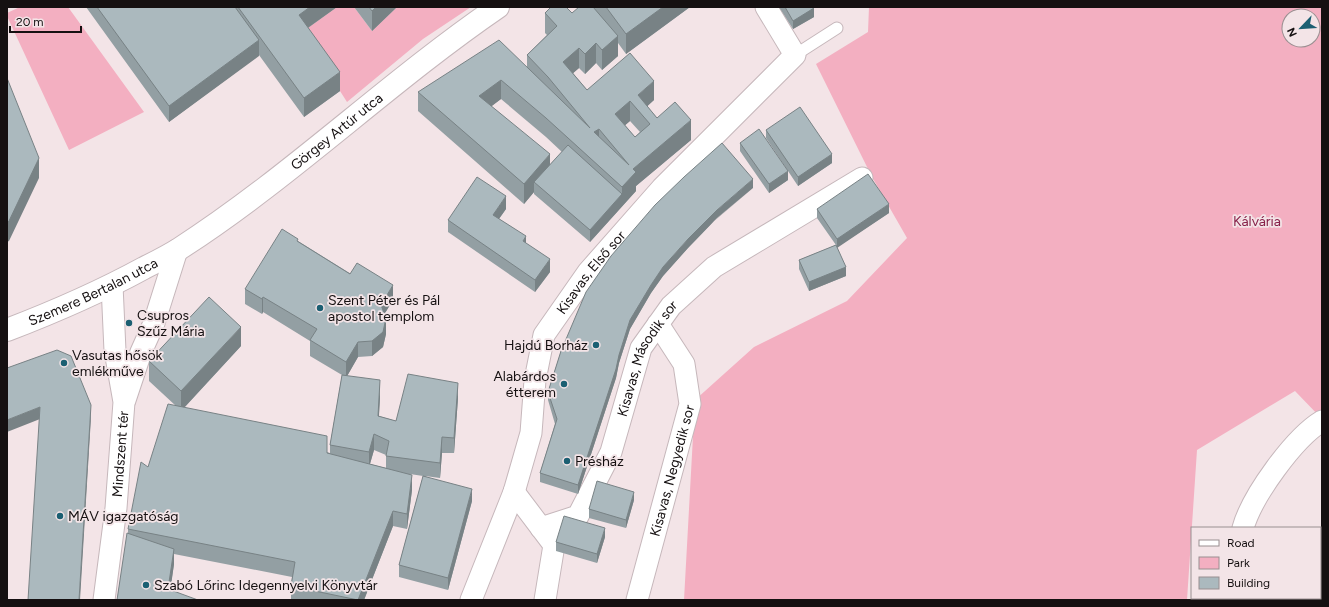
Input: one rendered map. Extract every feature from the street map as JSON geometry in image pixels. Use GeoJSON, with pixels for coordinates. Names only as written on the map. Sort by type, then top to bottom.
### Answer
{"type":"FeatureCollection","features":[{"type":"Feature","properties":{"kind":"street"},"geometry":{"type":"LineString","coordinates":[[766,7],[795,55]]}},
{"type":"Feature","properties":{"kind":"street","name":"Görgey Artúr utca"},"geometry":{"type":"LineString","coordinates":[[177,250],[245,204],[383,93],[498,8]]}},
{"type":"Feature","properties":{"kind":"street","name":"Kisavas, Első sor"},"geometry":{"type":"LineString","coordinates":[[471,600],[514,492],[531,433],[535,380],[544,335],[588,272],[662,188],[795,55]]}},
{"type":"Feature","properties":{"kind":"street","name":"Kisavas, Második sor"},"geometry":{"type":"LineString","coordinates":[[541,528],[578,516],[611,452],[641,348],[671,306],[714,267],[862,178]]}},
{"type":"Feature","properties":{"kind":"street","name":"Szemere Bertalan utca"},"geometry":{"type":"LineString","coordinates":[[7,330],[54,312],[112,285],[177,250]]}},
{"type":"Feature","properties":{"kind":"street","name":"Mindszent tér"},"geometry":{"type":"LineString","coordinates":[[124,402],[141,352],[154,323],[177,250]]}},
{"type":"Feature","properties":{"kind":"street","name":"Mindszent tér"},"geometry":{"type":"LineString","coordinates":[[104,600],[116,508],[124,402],[115,351],[112,285]]}},
{"type":"Feature","properties":{"kind":"street","name":"Kisavas, Negyedik sor"},"geometry":{"type":"LineString","coordinates":[[637,600],[690,404],[684,364],[658,324]]}},
{"type":"Feature","properties":{"kind":"street"},"geometry":{"type":"LineString","coordinates":[[1243,527],[1246,517],[1274,468],[1312,427],[1322,421]]}},
{"type":"Feature","properties":{"kind":"street"},"geometry":{"type":"LineString","coordinates":[[514,492],[554,545],[545,600]]}},
{"type":"Feature","properties":{"kind":"lane"},"geometry":{"type":"LineString","coordinates":[[795,55],[837,28]]}},
{"type":"Feature","properties":{"kind":"green space"},"geometry":{"type":"Polygon","coordinates":[[[20,7],[68,7],[144,112],[69,150],[7,16],[7,13],[20,7]]]}},
{"type":"Feature","properties":{"kind":"green space"},"geometry":{"type":"Polygon","coordinates":[[[337,7],[354,7],[372,31],[397,7],[471,7],[423,39],[347,102],[299,34],[337,7]]]}},
{"type":"Feature","properties":{"kind":"green space","name":"Kálvária"},"geometry":{"type":"Polygon","coordinates":[[[869,7],[1322,7],[1322,419],[1295,391],[1197,450],[1187,600],[684,600],[695,400],[754,347],[847,301],[907,238],[872,177],[816,64],[868,32],[869,7]]]}},
{"type":"Feature","properties":{"kind":"building"},"geometry":{"type":"Polygon","coordinates":[[[97,7],[235,7],[259,40],[169,106],[97,7]]]}},
{"type":"Feature","properties":{"kind":"building"},"geometry":{"type":"Polygon","coordinates":[[[238,7],[310,7],[299,15],[340,72],[304,98],[238,7]]]}},
{"type":"Feature","properties":{"kind":"building"},"geometry":{"type":"Polygon","coordinates":[[[369,7],[376,7],[372,11],[369,7]]]}},
{"type":"Feature","properties":{"kind":"building"},"geometry":{"type":"Polygon","coordinates":[[[551,7],[566,7],[572,13],[579,7],[593,7],[618,36],[602,50],[596,43],[585,54],[579,48],[563,62],[587,90],[630,53],[654,81],[638,95],[657,118],[675,102],[691,120],[633,169],[636,172],[622,187],[546,118],[501,80],[479,96],[550,154],[524,184],[418,92],[499,40],[590,128],[548,77],[527,55],[557,26],[545,13],[551,7]],[[630,101],[615,114],[635,137],[650,124],[630,101]],[[599,129],[594,132],[629,165],[599,129]]]}},
{"type":"Feature","properties":{"kind":"building"},"geometry":{"type":"Polygon","coordinates":[[[606,7],[663,7],[626,34],[606,7]]]}},
{"type":"Feature","properties":{"kind":"building"},"geometry":{"type":"Polygon","coordinates":[[[785,7],[813,7],[814,8],[793,21],[785,7]]]}},
{"type":"Feature","properties":{"kind":"building"},"geometry":{"type":"Polygon","coordinates":[[[7,78],[39,158],[7,223],[7,78]]]}},
{"type":"Feature","properties":{"kind":"building"},"geometry":{"type":"Polygon","coordinates":[[[800,107],[832,154],[798,177],[766,130],[800,107]]]}},
{"type":"Feature","properties":{"kind":"building"},"geometry":{"type":"Polygon","coordinates":[[[759,129],[788,171],[769,184],[740,143],[759,129]]]}},
{"type":"Feature","properties":{"kind":"building"},"geometry":{"type":"Polygon","coordinates":[[[722,143],[753,179],[717,210],[663,267],[630,320],[616,369],[578,485],[540,473],[557,419],[548,392],[561,351],[586,292],[611,256],[655,205],[722,143]]]}},
{"type":"Feature","properties":{"kind":"building"},"geometry":{"type":"Polygon","coordinates":[[[568,145],[622,194],[590,230],[534,182],[568,145]]]}},
{"type":"Feature","properties":{"kind":"building"},"geometry":{"type":"Polygon","coordinates":[[[868,174],[889,204],[837,239],[817,209],[868,174]]]}},
{"type":"Feature","properties":{"kind":"building"},"geometry":{"type":"Polygon","coordinates":[[[477,177],[506,196],[493,215],[526,236],[523,241],[550,259],[535,280],[448,220],[477,177]]]}},
{"type":"Feature","properties":{"kind":"building","name":"Szent Péter és Pál apostol templom"},"geometry":{"type":"Polygon","coordinates":[[[282,229],[298,239],[297,241],[350,274],[357,263],[393,285],[381,305],[386,318],[383,332],[372,341],[358,342],[346,362],[310,340],[317,329],[263,297],[262,299],[245,289],[282,229]]]}},
{"type":"Feature","properties":{"kind":"building"},"geometry":{"type":"Polygon","coordinates":[[[836,245],[846,267],[809,282],[799,260],[836,245]]]}},
{"type":"Feature","properties":{"kind":"building"},"geometry":{"type":"Polygon","coordinates":[[[209,297],[241,327],[181,391],[149,361],[209,297]]]}},
{"type":"Feature","properties":{"kind":"building","name":"MÁV igazgatóság"},"geometry":{"type":"Polygon","coordinates":[[[57,350],[71,356],[91,405],[79,600],[28,600],[40,407],[7,420],[7,368],[57,350]]]}},
{"type":"Feature","properties":{"kind":"building"},"geometry":{"type":"Polygon","coordinates":[[[408,374],[458,383],[454,438],[442,437],[440,463],[386,456],[389,441],[374,434],[369,452],[330,445],[342,375],[380,380],[378,416],[396,421],[408,374]]]}},
{"type":"Feature","properties":{"kind":"building"},"geometry":{"type":"Polygon","coordinates":[[[168,404],[327,436],[327,453],[412,475],[407,514],[393,511],[358,600],[291,586],[295,562],[128,529],[141,462],[148,467],[168,404]]]}},
{"type":"Feature","properties":{"kind":"building"},"geometry":{"type":"Polygon","coordinates":[[[423,476],[472,489],[448,578],[399,565],[423,476]]]}},
{"type":"Feature","properties":{"kind":"building"},"geometry":{"type":"Polygon","coordinates":[[[597,481],[634,492],[626,520],[589,509],[597,481]]]}},
{"type":"Feature","properties":{"kind":"building"},"geometry":{"type":"Polygon","coordinates":[[[564,516],[605,528],[597,554],[556,542],[564,516]]]}},
{"type":"Feature","properties":{"kind":"building","name":"Szabó Lőrinc Idegennyelvi Könyvtár"},"geometry":{"type":"Polygon","coordinates":[[[127,533],[174,549],[168,589],[198,600],[117,600],[127,533]]]}},
{"type":"Feature","properties":{"kind":"building"},"geometry":{"type":"Polygon","coordinates":[[[1322,560],[1322,600],[1296,599],[1321,599],[1322,560]]]}},
{"type":"Feature","properties":{"kind":"place","name":"Szent Péter és Pál apostol templom"},"geometry":{"type":"Point","coordinates":[320,308]}},
{"type":"Feature","properties":{"kind":"place","name":"Csupros Szűz Mária"},"geometry":{"type":"Point","coordinates":[129,323]}},
{"type":"Feature","properties":{"kind":"place","name":"Hajdú Borház"},"geometry":{"type":"Point","coordinates":[596,345]}},
{"type":"Feature","properties":{"kind":"place","name":"Vasutas hősök emlékműve"},"geometry":{"type":"Point","coordinates":[64,363]}},
{"type":"Feature","properties":{"kind":"place","name":"Alabárdos étterem"},"geometry":{"type":"Point","coordinates":[564,384]}},
{"type":"Feature","properties":{"kind":"place","name":"Présház"},"geometry":{"type":"Point","coordinates":[567,461]}},
{"type":"Feature","properties":{"kind":"place","name":"MÁV igazgatóság"},"geometry":{"type":"Point","coordinates":[60,516]}},
{"type":"Feature","properties":{"kind":"place","name":"Szabó Lőrinc Idegennyelvi Könyvtár"},"geometry":{"type":"Point","coordinates":[146,585]}}]}
